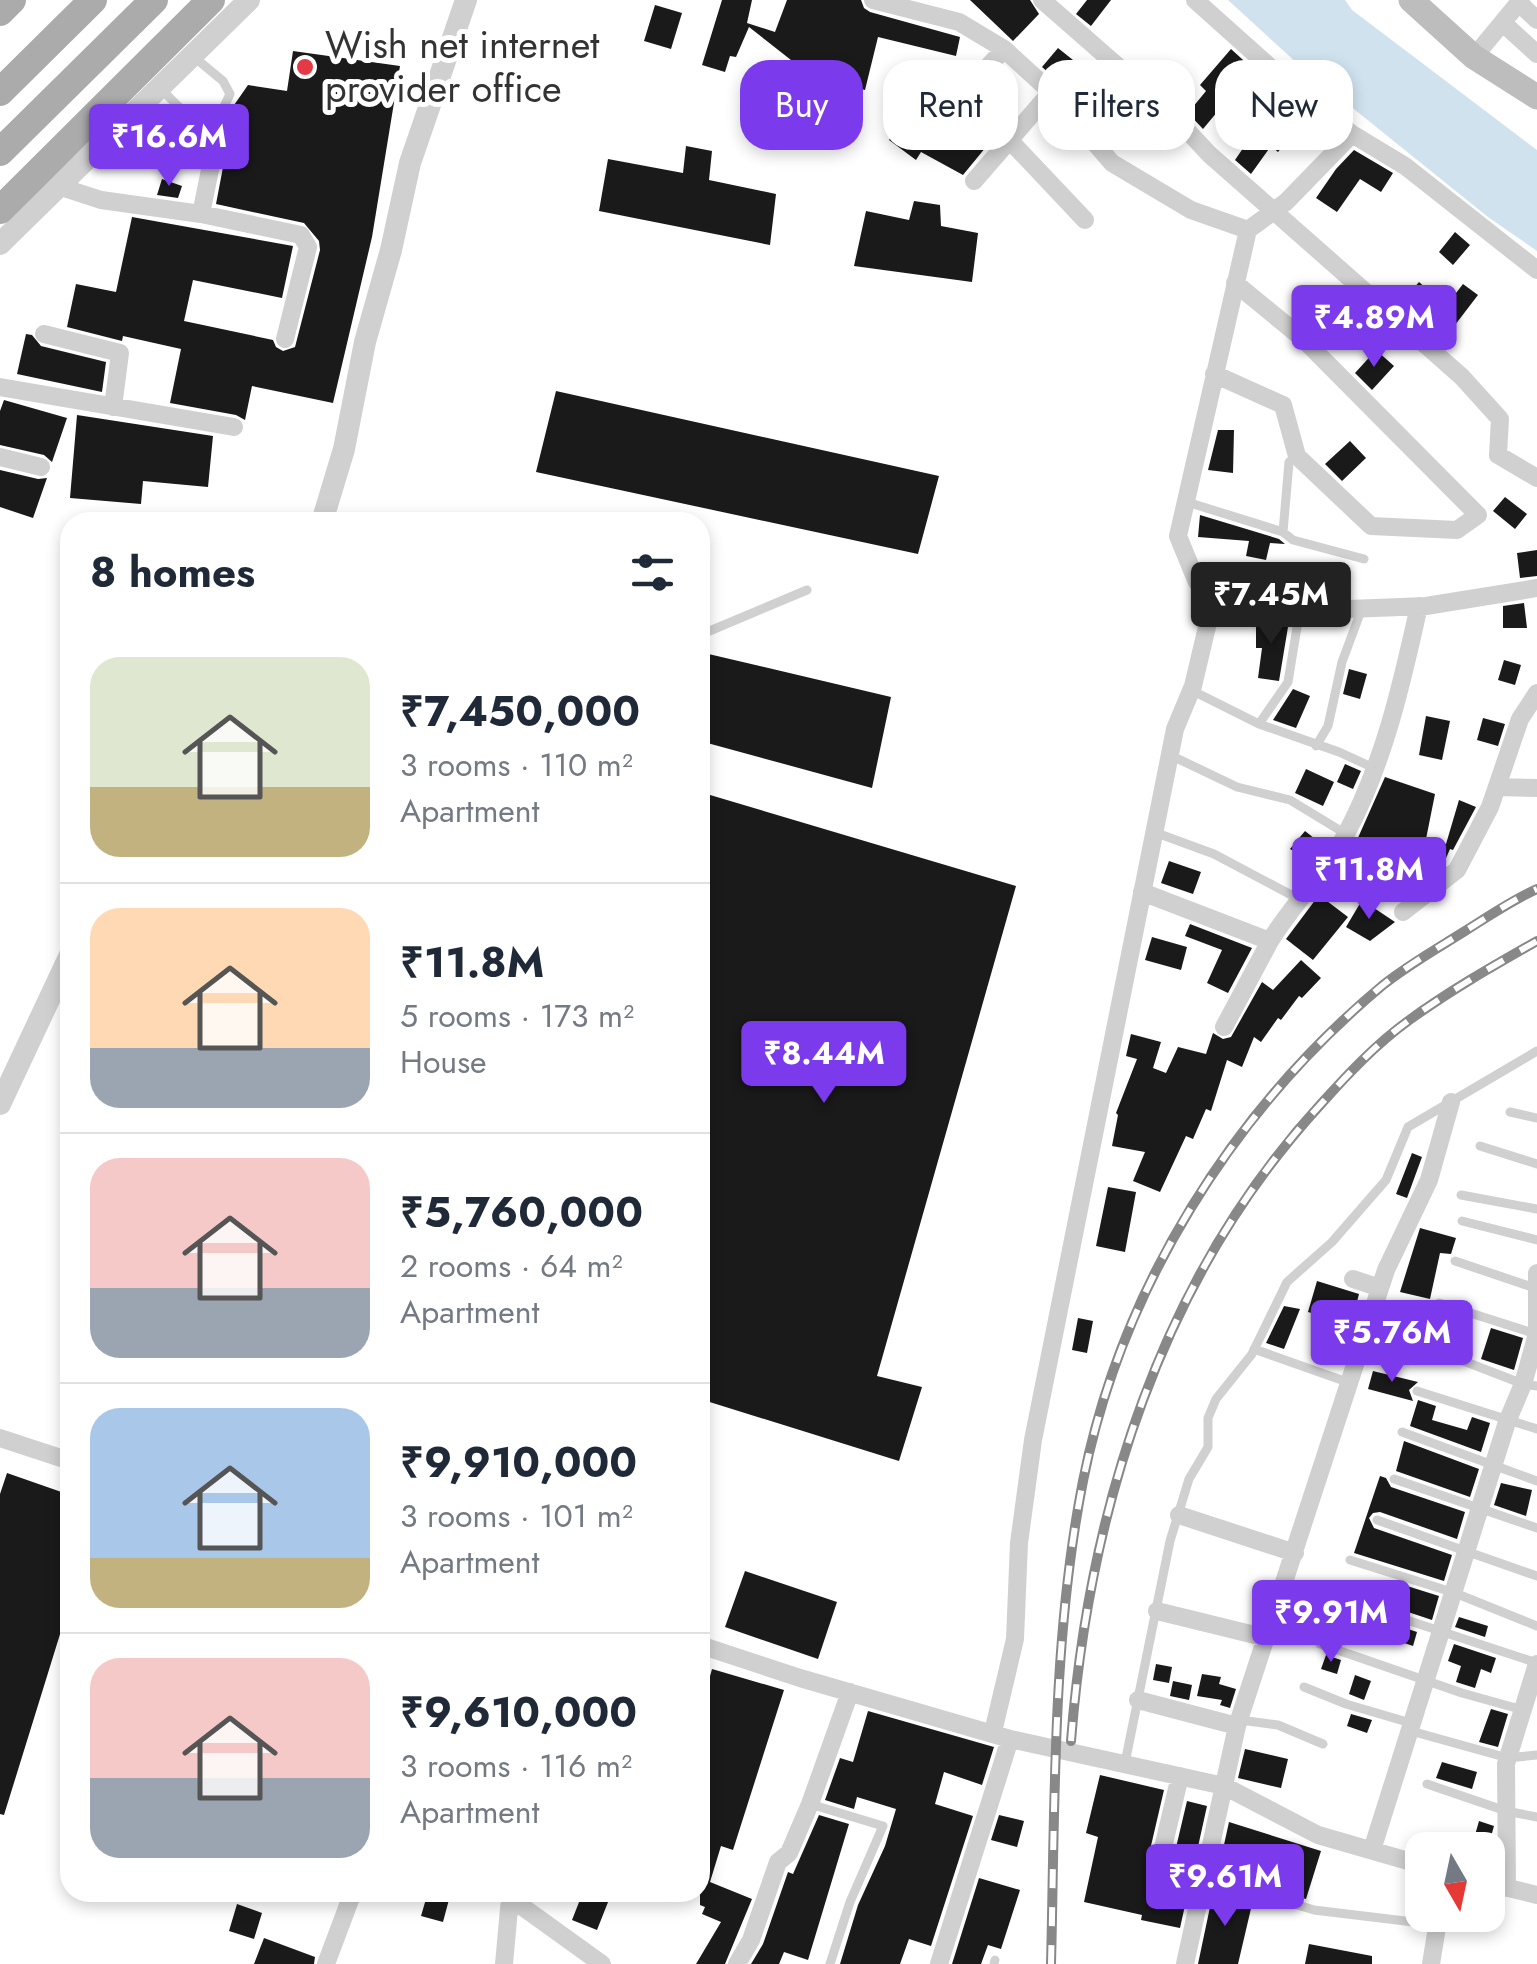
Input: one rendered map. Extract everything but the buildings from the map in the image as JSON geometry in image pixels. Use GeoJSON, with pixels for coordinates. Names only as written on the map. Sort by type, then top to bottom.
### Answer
{"type":"FeatureCollection","features":[{"type":"Feature","properties":{"kind":"main road"},"geometry":{"type":"LineString","coordinates":[[0,12],[12,0]]}},
{"type":"Feature","properties":{"kind":"main road"},"geometry":{"type":"LineString","coordinates":[[0,92],[93,0]]}},
{"type":"Feature","properties":{"kind":"main road"},"geometry":{"type":"LineString","coordinates":[[0,152],[154,0]]}},
{"type":"Feature","properties":{"kind":"main road"},"geometry":{"type":"LineString","coordinates":[[0,210],[211,0]]}},
{"type":"Feature","properties":{"kind":"main road"},"geometry":{"type":"LineString","coordinates":[[1412,0],[1474,57],[1537,97]]}},
{"type":"Feature","properties":{"kind":"street"},"geometry":{"type":"LineString","coordinates":[[0,244],[250,0]]}},
{"type":"Feature","properties":{"kind":"street"},"geometry":{"type":"LineString","coordinates":[[325,512],[344,449],[365,342],[410,162],[466,0]]}},
{"type":"Feature","properties":{"kind":"street"},"geometry":{"type":"LineString","coordinates":[[873,0],[959,22],[1004,50],[1038,80]]}},
{"type":"Feature","properties":{"kind":"street"},"geometry":{"type":"LineString","coordinates":[[1042,0],[1170,112],[1209,154],[1462,377],[1500,418],[1498,455],[1537,478]]}},
{"type":"Feature","properties":{"kind":"street"},"geometry":{"type":"LineString","coordinates":[[1195,0],[1262,60]]}},
{"type":"Feature","properties":{"kind":"street"},"geometry":{"type":"LineString","coordinates":[[1474,57],[1520,2],[1537,20]]}},
{"type":"Feature","properties":{"kind":"street"},"geometry":{"type":"LineString","coordinates":[[1503,22],[1537,54]]}},
{"type":"Feature","properties":{"kind":"street"},"geometry":{"type":"LineString","coordinates":[[994,60],[1004,50]]}},
{"type":"Feature","properties":{"kind":"street"},"geometry":{"type":"LineString","coordinates":[[1018,130],[1038,107]]}},
{"type":"Feature","properties":{"kind":"street"},"geometry":{"type":"LineString","coordinates":[[1353,135],[1405,166],[1537,270]]}},
{"type":"Feature","properties":{"kind":"street"},"geometry":{"type":"LineString","coordinates":[[974,180],[1001,150]]}},
{"type":"Feature","properties":{"kind":"street"},"geometry":{"type":"LineString","coordinates":[[1016,150],[1085,220]]}},
{"type":"Feature","properties":{"kind":"street"},"geometry":{"type":"LineString","coordinates":[[1101,150],[1112,163],[1190,210],[1248,230]]}},
{"type":"Feature","properties":{"kind":"street"},"geometry":{"type":"LineString","coordinates":[[939,1964],[1001,1736],[1016,1638],[1019,1543],[1033,1440],[1175,729],[1191,690],[1212,606],[1196,580],[1178,536],[1184,502],[1248,230],[1275,211],[1336,150]]}},
{"type":"Feature","properties":{"kind":"street"},"geometry":{"type":"LineString","coordinates":[[201,214],[212,160]]}},
{"type":"Feature","properties":{"kind":"street"},"geometry":{"type":"LineString","coordinates":[[61,187],[101,200],[201,214],[301,235],[307,240],[285,339]]}},
{"type":"Feature","properties":{"kind":"street"},"geometry":{"type":"LineString","coordinates":[[1214,374],[1283,405],[1297,456],[1370,526],[1457,530],[1478,516],[1302,338],[1235,283]]}},
{"type":"Feature","properties":{"kind":"street"},"geometry":{"type":"LineString","coordinates":[[44,334],[120,353],[113,407]]}},
{"type":"Feature","properties":{"kind":"street"},"geometry":{"type":"LineString","coordinates":[[0,386],[234,426]]}},
{"type":"Feature","properties":{"kind":"street"},"geometry":{"type":"LineString","coordinates":[[0,457],[41,467]]}},
{"type":"Feature","properties":{"kind":"street"},"geometry":{"type":"LineString","coordinates":[[1212,606],[1419,606],[1535,594]]}},
{"type":"Feature","properties":{"kind":"street"},"geometry":{"type":"LineString","coordinates":[[1224,1027],[1297,898],[1346,834],[1376,769],[1404,676],[1419,606]]}},
{"type":"Feature","properties":{"kind":"street"},"geometry":{"type":"LineString","coordinates":[[1403,912],[1457,870],[1537,694]]}},
{"type":"Feature","properties":{"kind":"street"},"geometry":{"type":"LineString","coordinates":[[1497,786],[1537,788]]}},
{"type":"Feature","properties":{"kind":"street"},"geometry":{"type":"LineString","coordinates":[[1142,892],[1270,941]]}},
{"type":"Feature","properties":{"kind":"street"},"geometry":{"type":"LineString","coordinates":[[0,1104],[60,976]]}},
{"type":"Feature","properties":{"kind":"street"},"geometry":{"type":"LineString","coordinates":[[1184,1964],[1239,1723],[1380,1288],[1429,1180],[1450,1102]]}},
{"type":"Feature","properties":{"kind":"street"},"geometry":{"type":"LineString","coordinates":[[1353,1279],[1380,1288]]}},
{"type":"Feature","properties":{"kind":"street"},"geometry":{"type":"LineString","coordinates":[[1372,1850],[1507,1422],[1530,1385],[1537,1334],[1536,1281]]}},
{"type":"Feature","properties":{"kind":"street"},"geometry":{"type":"LineString","coordinates":[[2,1445],[60,1459]]}},
{"type":"Feature","properties":{"kind":"street"},"geometry":{"type":"LineString","coordinates":[[1179,1515],[1295,1553]]}},
{"type":"Feature","properties":{"kind":"street"},"geometry":{"type":"LineString","coordinates":[[1157,1610],[1267,1638]]}},
{"type":"Feature","properties":{"kind":"street"},"geometry":{"type":"LineString","coordinates":[[710,1647],[1001,1736],[1224,1786],[1318,1835],[1405,1859]]}},
{"type":"Feature","properties":{"kind":"street"},"geometry":{"type":"LineString","coordinates":[[1508,1888],[1508,1758],[1537,1664]]}},
{"type":"Feature","properties":{"kind":"street"},"geometry":{"type":"LineString","coordinates":[[737,1964],[751,1940],[778,1862],[790,1853],[850,1692]]}},
{"type":"Feature","properties":{"kind":"street"},"geometry":{"type":"LineString","coordinates":[[1138,1700],[1239,1723]]}},
{"type":"Feature","properties":{"kind":"street"},"geometry":{"type":"LineString","coordinates":[[1162,1852],[1180,1776]]}},
{"type":"Feature","properties":{"kind":"street"},"geometry":{"type":"LineString","coordinates":[[1505,1887],[1537,1894]]}},
{"type":"Feature","properties":{"kind":"street"},"geometry":{"type":"LineString","coordinates":[[326,1964],[349,1902]]}},
{"type":"Feature","properties":{"kind":"street"},"geometry":{"type":"LineString","coordinates":[[504,1964],[506,1902]]}},
{"type":"Feature","properties":{"kind":"street"},"geometry":{"type":"LineString","coordinates":[[516,1902],[602,1964]]}},
{"type":"Feature","properties":{"kind":"street"},"geometry":{"type":"LineString","coordinates":[[1431,1964],[1436,1932]]}},
{"type":"Feature","properties":{"kind":"lane"},"geometry":{"type":"LineString","coordinates":[[161,89],[190,116],[200,120],[220,115],[230,94],[223,81],[194,57]]}},
{"type":"Feature","properties":{"kind":"lane"},"geometry":{"type":"LineString","coordinates":[[1283,532],[1289,462],[1297,456]]}},
{"type":"Feature","properties":{"kind":"lane"},"geometry":{"type":"LineString","coordinates":[[1184,502],[1283,532],[1293,540],[1364,559]]}},
{"type":"Feature","properties":{"kind":"lane"},"geometry":{"type":"LineString","coordinates":[[710,631],[807,590]]}},
{"type":"Feature","properties":{"kind":"lane"},"geometry":{"type":"LineString","coordinates":[[1316,746],[1328,726],[1342,662],[1362,608]]}},
{"type":"Feature","properties":{"kind":"lane"},"geometry":{"type":"LineString","coordinates":[[1259,724],[1288,682],[1300,609]]}},
{"type":"Feature","properties":{"kind":"lane"},"geometry":{"type":"LineString","coordinates":[[1191,690],[1259,724],[1376,769]]}},
{"type":"Feature","properties":{"kind":"lane"},"geometry":{"type":"LineString","coordinates":[[1170,754],[1237,788],[1290,800],[1346,834]]}},
{"type":"Feature","properties":{"kind":"lane"},"geometry":{"type":"LineString","coordinates":[[1154,832],[1214,854],[1297,898]]}},
{"type":"Feature","properties":{"kind":"lane"},"geometry":{"type":"LineString","coordinates":[[1125,1763],[1170,1541],[1189,1479],[1208,1447],[1208,1418],[1216,1399],[1254,1349],[1287,1282],[1332,1242],[1386,1180],[1408,1127],[1537,1052]]}},
{"type":"Feature","properties":{"kind":"lane"},"geometry":{"type":"LineString","coordinates":[[1510,1112],[1537,1118]]}},
{"type":"Feature","properties":{"kind":"lane"},"geometry":{"type":"LineString","coordinates":[[1480,1146],[1537,1164]]}},
{"type":"Feature","properties":{"kind":"lane"},"geometry":{"type":"LineString","coordinates":[[1461,1195],[1537,1208]]}},
{"type":"Feature","properties":{"kind":"lane"},"geometry":{"type":"LineString","coordinates":[[1462,1221],[1537,1240]]}},
{"type":"Feature","properties":{"kind":"lane"},"geometry":{"type":"LineString","coordinates":[[1455,1262],[1536,1281]]}},
{"type":"Feature","properties":{"kind":"lane"},"geometry":{"type":"LineString","coordinates":[[1438,1304],[1537,1334]]}},
{"type":"Feature","properties":{"kind":"lane"},"geometry":{"type":"LineString","coordinates":[[1422,1345],[1530,1385]]}},
{"type":"Feature","properties":{"kind":"lane"},"geometry":{"type":"LineString","coordinates":[[1254,1349],[1350,1383]]}},
{"type":"Feature","properties":{"kind":"lane"},"geometry":{"type":"LineString","coordinates":[[1416,1391],[1537,1430]]}},
{"type":"Feature","properties":{"kind":"lane"},"geometry":{"type":"LineString","coordinates":[[1402,1432],[1537,1481]]}},
{"type":"Feature","properties":{"kind":"lane"},"geometry":{"type":"LineString","coordinates":[[1394,1479],[1537,1528]]}},
{"type":"Feature","properties":{"kind":"lane"},"geometry":{"type":"LineString","coordinates":[[1376,1520],[1537,1576]]}},
{"type":"Feature","properties":{"kind":"lane"},"geometry":{"type":"LineString","coordinates":[[1350,1560],[1455,1593],[1537,1626]]}},
{"type":"Feature","properties":{"kind":"lane"},"geometry":{"type":"LineString","coordinates":[[1334,1596],[1537,1664]]}},
{"type":"Feature","properties":{"kind":"lane"},"geometry":{"type":"LineString","coordinates":[[1320,1644],[1523,1710]]}},
{"type":"Feature","properties":{"kind":"lane"},"geometry":{"type":"LineString","coordinates":[[1304,1687],[1508,1758],[1537,1755]]}},
{"type":"Feature","properties":{"kind":"lane"},"geometry":{"type":"LineString","coordinates":[[1239,1723],[1278,1726],[1324,1744]]}},
{"type":"Feature","properties":{"kind":"lane"},"geometry":{"type":"LineString","coordinates":[[1427,1784],[1506,1811],[1537,1817]]}},
{"type":"Feature","properties":{"kind":"lane"},"geometry":{"type":"LineString","coordinates":[[810,1804],[883,1826],[850,1902],[830,1964]]}},
{"type":"Feature","properties":{"kind":"lane"},"geometry":{"type":"LineString","coordinates":[[1203,1876],[1314,1910],[1405,1917]]}},
{"type":"Feature","properties":{"kind":"water"},"geometry":{"type":"Polygon","coordinates":[[[1228,0],[1345,0],[1352,10],[1537,150],[1537,251],[1488,217],[1353,108],[1353,60],[1294,60],[1228,0]]]}},
{"type":"Feature","properties":{"kind":"railway"},"geometry":{"type":"LineString","coordinates":[[1051,1964],[1060,1661],[1073,1541],[1101,1410],[1125,1340],[1155,1273],[1232,1146],[1278,1088],[1329,1034],[1403,971],[1537,889]]}},
{"type":"Feature","properties":{"kind":"railway"},"geometry":{"type":"LineString","coordinates":[[1071,1741],[1080,1654],[1095,1568],[1116,1483],[1143,1401],[1176,1321],[1217,1244],[1265,1172],[1321,1104],[1373,1050],[1439,999],[1537,941]]}},
{"type":"Feature","properties":{"kind":"place","name":"Wish net internet provider office"},"geometry":{"type":"Point","coordinates":[305,67]}}]}
